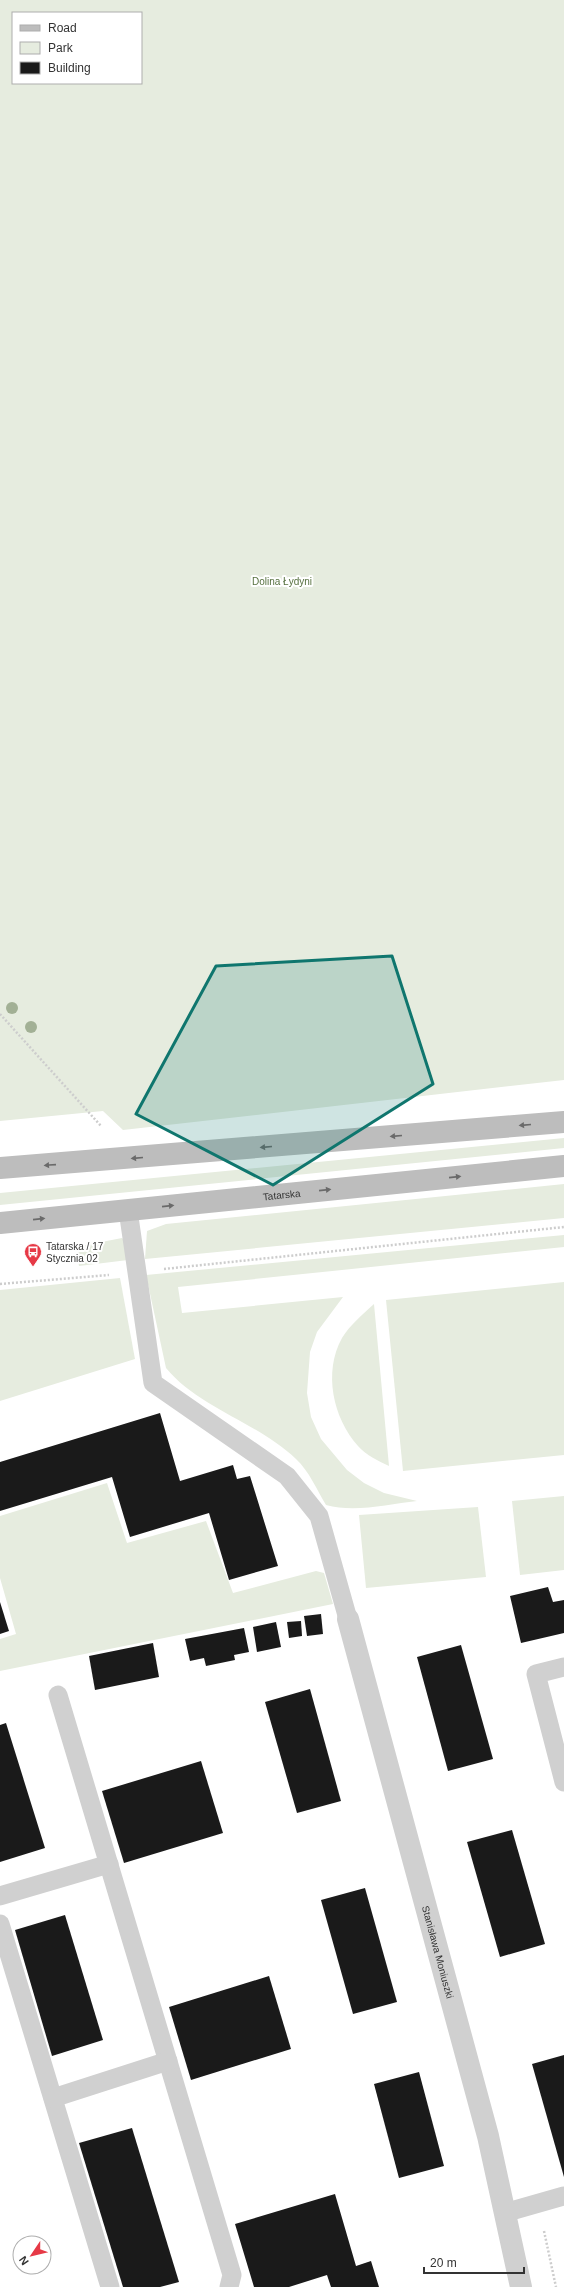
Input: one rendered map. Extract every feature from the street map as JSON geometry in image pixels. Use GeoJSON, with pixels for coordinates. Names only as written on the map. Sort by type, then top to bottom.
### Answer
{"type":"FeatureCollection","features":[{"type":"Feature","properties":{"kind":"main road"},"geometry":{"type":"LineString","coordinates":[[0,1168],[564,1122]]}},
{"type":"Feature","properties":{"kind":"main road","name":"Tatarska"},"geometry":{"type":"LineString","coordinates":[[0,1223],[564,1166]]}},
{"type":"Feature","properties":{"kind":"street","name":"Stanisława Moniuszki"},"geometry":{"type":"LineString","coordinates":[[348,1619],[488,2136],[521,2287]]}},
{"type":"Feature","properties":{"kind":"lane"},"geometry":{"type":"LineString","coordinates":[[128,1210],[153,1383],[287,1476],[319,1516],[348,1619]]}},
{"type":"Feature","properties":{"kind":"lane"},"geometry":{"type":"LineString","coordinates":[[564,1667],[536,1674],[564,1782]]}},
{"type":"Feature","properties":{"kind":"lane"},"geometry":{"type":"LineString","coordinates":[[58,1695],[232,2274],[229,2287]]}},
{"type":"Feature","properties":{"kind":"lane"},"geometry":{"type":"LineString","coordinates":[[0,1896],[109,1864]]}},
{"type":"Feature","properties":{"kind":"lane"},"geometry":{"type":"LineString","coordinates":[[0,1924],[110,2287]]}},
{"type":"Feature","properties":{"kind":"lane"},"geometry":{"type":"LineString","coordinates":[[53,2098],[168,2061]]}},
{"type":"Feature","properties":{"kind":"lane"},"geometry":{"type":"LineString","coordinates":[[504,2213],[564,2196]]}},
{"type":"Feature","properties":{"kind":"path"},"geometry":{"type":"LineString","coordinates":[[0,1014],[101,1126]]}},
{"type":"Feature","properties":{"kind":"path"},"geometry":{"type":"LineString","coordinates":[[0,1284],[137,1272],[564,1227]]}},
{"type":"Feature","properties":{"kind":"path"},"geometry":{"type":"LineString","coordinates":[[543,2228],[556,2287]]}},
{"type":"Feature","properties":{"kind":"highlighted area"},"geometry":{"type":"Polygon","coordinates":[[[392,956],[433,1084],[273,1185],[136,1114],[216,966],[392,956]]]}},
{"type":"Feature","properties":{"kind":"green space","name":"Dolina Łydyni"},"geometry":{"type":"Polygon","coordinates":[[[0,0],[564,0],[564,1080],[123,1130],[103,1111],[0,1121],[0,0]]]}},
{"type":"Feature","properties":{"kind":"green space"},"geometry":{"type":"Polygon","coordinates":[[[564,1138],[564,1148],[0,1205],[0,1193],[564,1138]]]}},
{"type":"Feature","properties":{"kind":"green space"},"geometry":{"type":"Polygon","coordinates":[[[564,1184],[564,1218],[145,1259],[147,1231],[166,1224],[564,1184]]]}},
{"type":"Feature","properties":{"kind":"green space"},"geometry":{"type":"Polygon","coordinates":[[[564,1235],[564,1247],[178,1287],[182,1313],[343,1297],[317,1332],[310,1352],[307,1393],[311,1417],[321,1439],[347,1470],[364,1483],[384,1493],[417,1501],[372,1507],[348,1508],[326,1505],[301,1464],[281,1446],[211,1405],[179,1382],[166,1368],[146,1275],[564,1235]]]}},
{"type":"Feature","properties":{"kind":"green space"},"geometry":{"type":"Polygon","coordinates":[[[122,1238],[126,1242],[128,1260],[79,1266],[76,1247],[122,1238]]]}},
{"type":"Feature","properties":{"kind":"green space"},"geometry":{"type":"Polygon","coordinates":[[[120,1278],[135,1359],[0,1401],[0,1290],[120,1278]]]}},
{"type":"Feature","properties":{"kind":"green space"},"geometry":{"type":"Polygon","coordinates":[[[564,1282],[564,1455],[403,1471],[386,1300],[564,1282]]]}},
{"type":"Feature","properties":{"kind":"green space"},"geometry":{"type":"Polygon","coordinates":[[[374,1304],[389,1466],[376,1460],[365,1452],[349,1435],[337,1408],[332,1380],[336,1351],[342,1338],[353,1324],[374,1304]]]}},
{"type":"Feature","properties":{"kind":"green space"},"geometry":{"type":"Polygon","coordinates":[[[107,1483],[127,1543],[206,1521],[233,1593],[316,1571],[324,1573],[333,1604],[0,1671],[0,1639],[16,1634],[0,1578],[0,1516],[107,1483]]]}},
{"type":"Feature","properties":{"kind":"green space"},"geometry":{"type":"Polygon","coordinates":[[[564,1496],[564,1570],[520,1575],[512,1501],[564,1496]]]}},
{"type":"Feature","properties":{"kind":"green space"},"geometry":{"type":"Polygon","coordinates":[[[478,1507],[486,1577],[366,1588],[359,1515],[478,1507]]]}},
{"type":"Feature","properties":{"kind":"building"},"geometry":{"type":"Polygon","coordinates":[[[160,1413],[180,1481],[233,1465],[237,1479],[250,1476],[278,1566],[229,1580],[209,1513],[130,1537],[112,1477],[0,1511],[0,1462],[160,1413]]]}},
{"type":"Feature","properties":{"kind":"building"},"geometry":{"type":"Polygon","coordinates":[[[548,1587],[553,1602],[564,1600],[564,1633],[521,1643],[510,1596],[548,1587]]]}},
{"type":"Feature","properties":{"kind":"building"},"geometry":{"type":"Polygon","coordinates":[[[0,1602],[9,1631],[0,1634],[0,1602]]]}},
{"type":"Feature","properties":{"kind":"building"},"geometry":{"type":"Polygon","coordinates":[[[321,1614],[323,1634],[307,1636],[304,1616],[321,1614]]]}},
{"type":"Feature","properties":{"kind":"building"},"geometry":{"type":"Polygon","coordinates":[[[301,1621],[302,1636],[289,1638],[287,1622],[301,1621]]]}},
{"type":"Feature","properties":{"kind":"building"},"geometry":{"type":"Polygon","coordinates":[[[276,1622],[281,1647],[257,1652],[253,1627],[276,1622]]]}},
{"type":"Feature","properties":{"kind":"building"},"geometry":{"type":"Polygon","coordinates":[[[244,1628],[249,1652],[234,1655],[235,1660],[206,1666],[204,1658],[190,1661],[185,1639],[244,1628]]]}},
{"type":"Feature","properties":{"kind":"building"},"geometry":{"type":"Polygon","coordinates":[[[153,1643],[159,1677],[95,1690],[89,1656],[153,1643]]]}},
{"type":"Feature","properties":{"kind":"building"},"geometry":{"type":"Polygon","coordinates":[[[461,1645],[493,1759],[448,1771],[417,1657],[461,1645]]]}},
{"type":"Feature","properties":{"kind":"building"},"geometry":{"type":"Polygon","coordinates":[[[310,1689],[341,1801],[297,1813],[265,1702],[310,1689]]]}},
{"type":"Feature","properties":{"kind":"building"},"geometry":{"type":"Polygon","coordinates":[[[6,1723],[45,1848],[0,1862],[0,1725],[6,1723]]]}},
{"type":"Feature","properties":{"kind":"building"},"geometry":{"type":"Polygon","coordinates":[[[201,1761],[223,1833],[124,1863],[102,1791],[201,1761]]]}},
{"type":"Feature","properties":{"kind":"building"},"geometry":{"type":"Polygon","coordinates":[[[512,1830],[545,1944],[500,1957],[467,1842],[512,1830]]]}},
{"type":"Feature","properties":{"kind":"building"},"geometry":{"type":"Polygon","coordinates":[[[365,1888],[397,2002],[353,2014],[321,1900],[365,1888]]]}},
{"type":"Feature","properties":{"kind":"building"},"geometry":{"type":"Polygon","coordinates":[[[65,1915],[103,2040],[52,2056],[15,1930],[65,1915]]]}},
{"type":"Feature","properties":{"kind":"building"},"geometry":{"type":"Polygon","coordinates":[[[269,1976],[291,2049],[191,2080],[169,2007],[269,1976]]]}},
{"type":"Feature","properties":{"kind":"building"},"geometry":{"type":"Polygon","coordinates":[[[564,2055],[564,2177],[532,2064],[564,2055]]]}},
{"type":"Feature","properties":{"kind":"building"},"geometry":{"type":"Polygon","coordinates":[[[419,2072],[444,2166],[399,2178],[374,2084],[419,2072]]]}},
{"type":"Feature","properties":{"kind":"building"},"geometry":{"type":"Polygon","coordinates":[[[132,2128],[179,2282],[160,2287],[123,2287],[79,2143],[132,2128]]]}},
{"type":"Feature","properties":{"kind":"building"},"geometry":{"type":"Polygon","coordinates":[[[335,2194],[356,2266],[371,2261],[379,2287],[331,2287],[327,2275],[289,2287],[254,2287],[235,2224],[335,2194]]]}},
{"type":"Feature","properties":{"kind":"place","name":"Tatarska / 17 Stycznia 02"},"geometry":{"type":"Point","coordinates":[33,1267]}}]}
